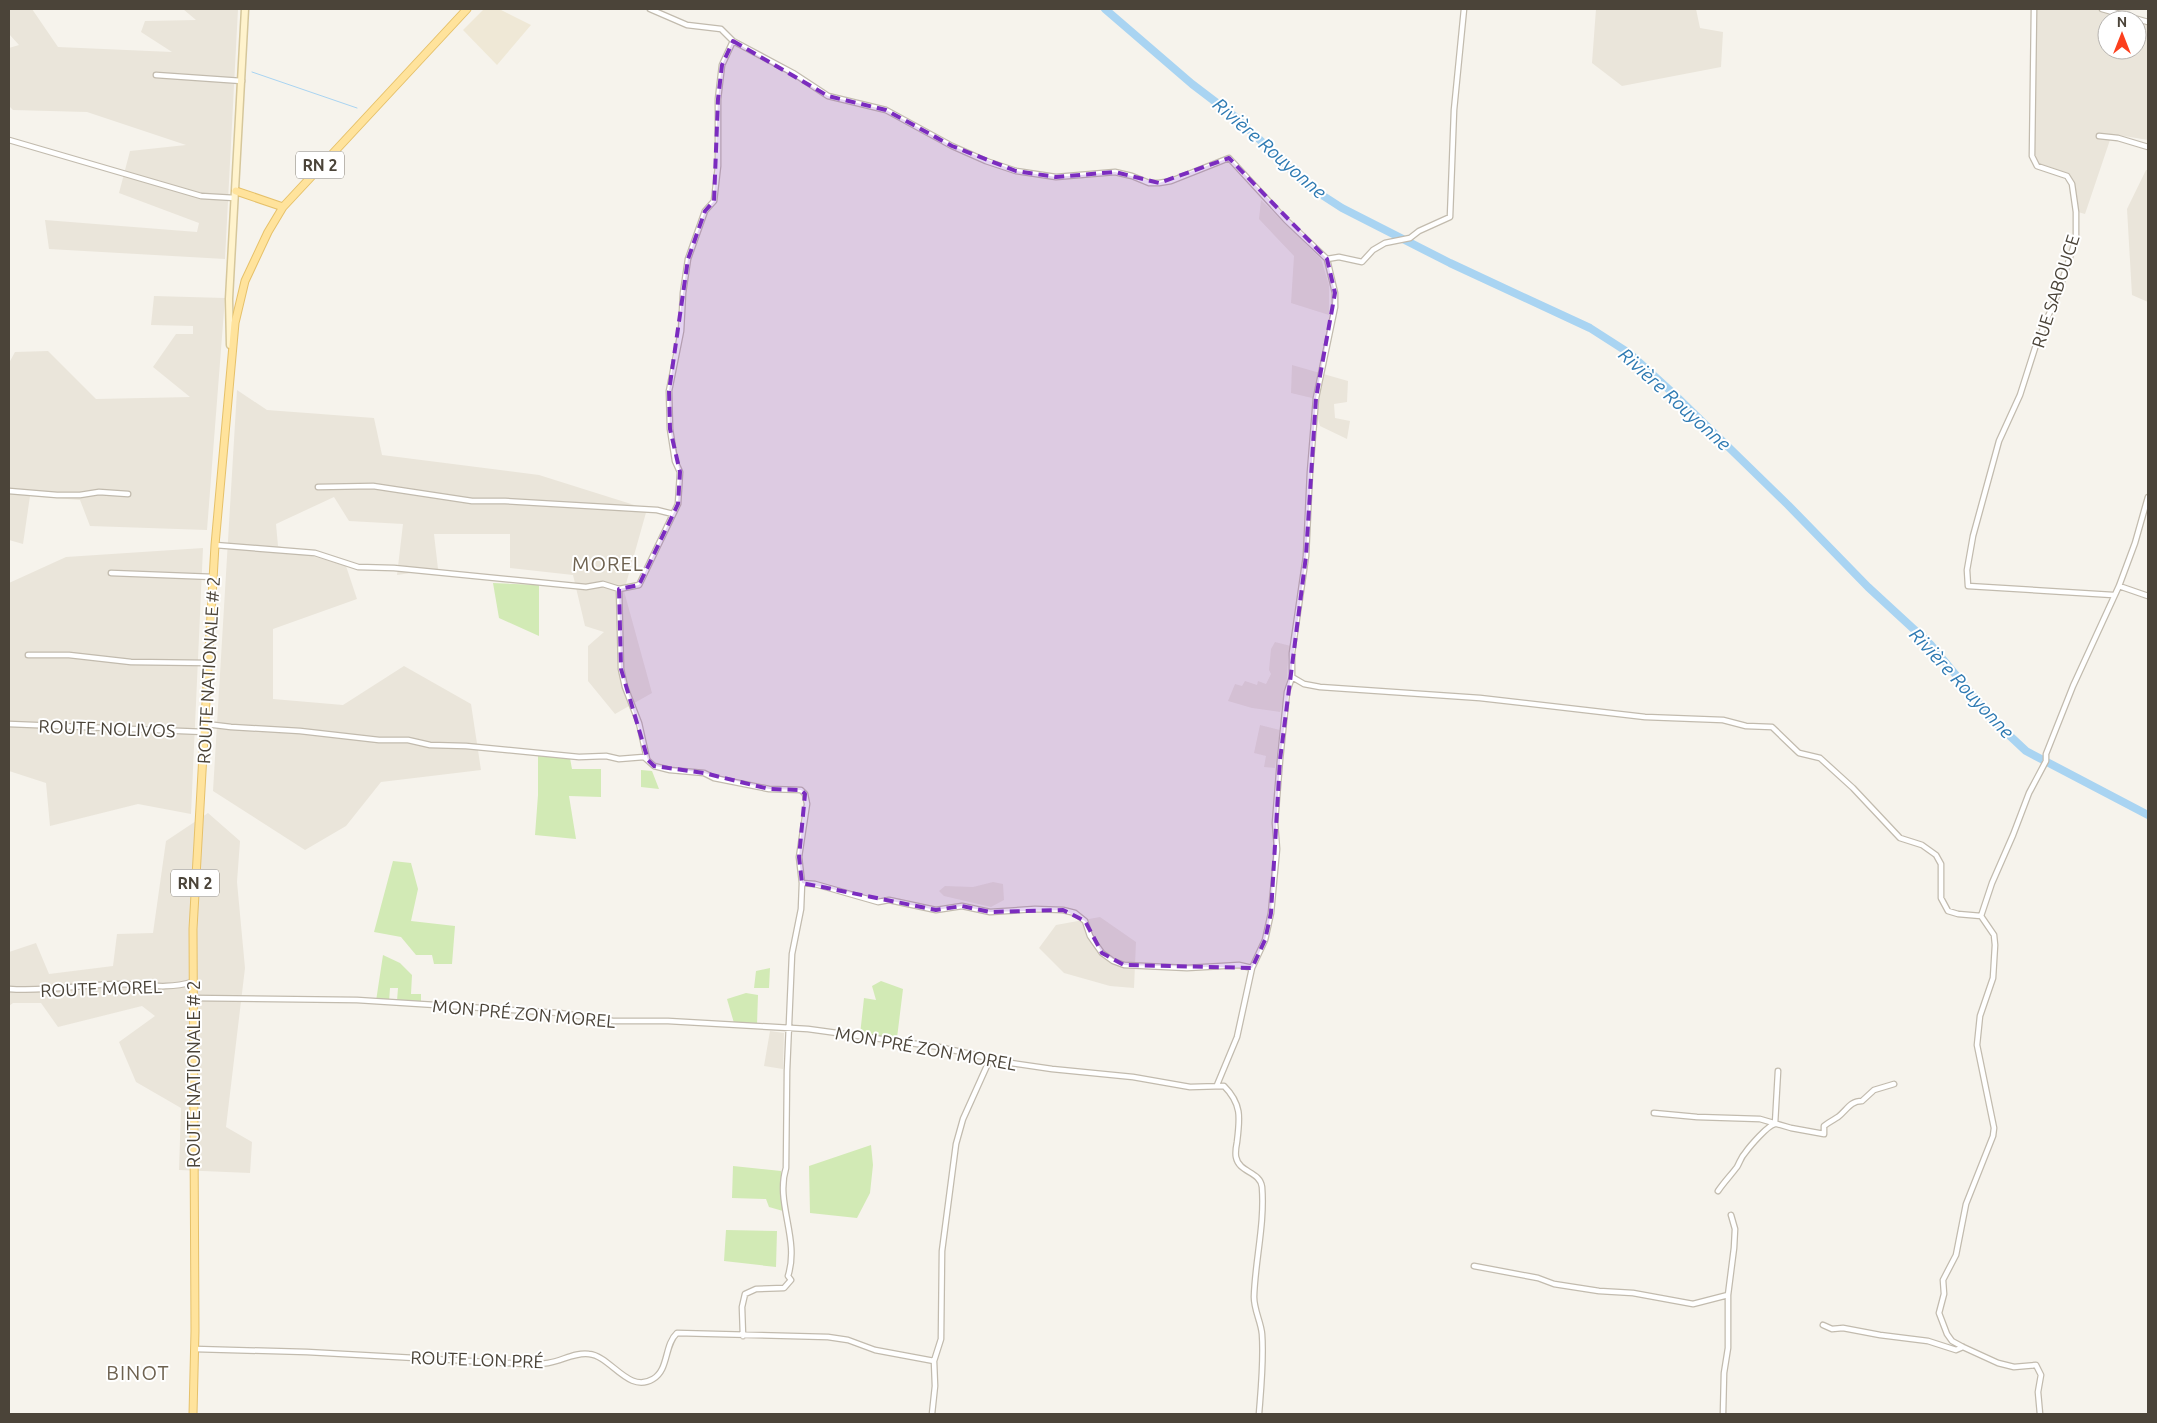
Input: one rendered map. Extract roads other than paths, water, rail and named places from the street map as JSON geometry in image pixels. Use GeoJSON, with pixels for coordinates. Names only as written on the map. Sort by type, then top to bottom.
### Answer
{"type":"FeatureCollection","features":[{"type":"Feature","properties":{"kind":"main road"},"geometry":{"type":"LineString","coordinates":[[231,354],[229,299],[246,9]]}},
{"type":"Feature","properties":{"kind":"main road","name":"ROUTE NATIONALE # 2"},"geometry":{"type":"LineString","coordinates":[[193,1414],[195,1349],[192,982],[196,857],[206,724],[215,545],[235,323],[245,281],[282,207],[467,9]]}},
{"type":"Feature","properties":{"kind":"main road"},"geometry":{"type":"LineString","coordinates":[[236,195],[282,207]]}},
{"type":"Feature","properties":{"kind":"street"},"geometry":{"type":"LineString","coordinates":[[650,9],[687,25],[721,30],[733,41],[793,73],[828,96],[886,110],[952,146],[986,161],[1016,170],[1056,176],[1115,172],[1149,183],[1160,183],[1171,181],[1229,158],[1286,220],[1328,258],[1335,293],[1335,307],[1316,398],[1306,556],[1292,653],[1292,676],[1287,692],[1280,752],[1275,823],[1278,849],[1271,913],[1266,940],[1252,968],[1237,1037],[1217,1085],[1224,1086],[1234,1095],[1238,1104],[1239,1127],[1236,1155],[1238,1163],[1242,1168],[1256,1176],[1262,1186],[1254,1300],[1262,1332],[1259,1414]]}},
{"type":"Feature","properties":{"kind":"street"},"geometry":{"type":"LineString","coordinates":[[1328,258],[1339,257],[1362,262],[1373,250],[1385,243],[1410,238],[1419,231],[1450,216],[1454,110],[1464,9]]}},
{"type":"Feature","properties":{"kind":"street","name":"RUE SABOUCE"},"geometry":{"type":"LineString","coordinates":[[2034,9],[2032,156],[2037,166],[2067,176],[2072,184],[2076,212],[2076,239],[2059,290],[2035,348],[2020,395],[1999,441],[1973,536],[1968,570],[1968,586],[2114,595]]}},
{"type":"Feature","properties":{"kind":"street"},"geometry":{"type":"LineString","coordinates":[[2102,9],[2148,22]]}},
{"type":"Feature","properties":{"kind":"street"},"geometry":{"type":"LineString","coordinates":[[215,545],[315,553],[358,567],[394,568],[586,587],[603,584],[619,589],[639,585],[678,504],[680,472],[675,461],[670,429],[669,392],[681,331],[682,293],[688,259],[705,211],[714,201],[718,166],[718,99],[722,65],[733,41]]}},
{"type":"Feature","properties":{"kind":"street"},"geometry":{"type":"LineString","coordinates":[[156,75],[242,82]]}},
{"type":"Feature","properties":{"kind":"street"},"geometry":{"type":"LineString","coordinates":[[2099,136],[2118,138],[2148,147]]}},
{"type":"Feature","properties":{"kind":"street"},"geometry":{"type":"LineString","coordinates":[[9,140],[201,196],[236,195]]}},
{"type":"Feature","properties":{"kind":"street"},"geometry":{"type":"LineString","coordinates":[[318,487],[373,486],[472,501],[505,501],[658,510],[674,514]]}},
{"type":"Feature","properties":{"kind":"street"},"geometry":{"type":"LineString","coordinates":[[9,491],[57,495],[80,495],[99,492],[128,494]]}},
{"type":"Feature","properties":{"kind":"street"},"geometry":{"type":"LineString","coordinates":[[2040,1414],[2038,1392],[2041,1375],[2036,1365],[2014,1366],[1998,1363],[1963,1347],[1952,1341],[1938,1313],[1944,1294],[1943,1280],[1956,1255],[1966,1204],[1993,1136],[1994,1128],[1977,1045],[1980,1016],[1993,978],[1995,945],[1994,935],[1982,916],[1992,882],[2029,793],[2046,761],[2046,754],[2073,686],[2119,586],[2135,543],[2148,497]]}},
{"type":"Feature","properties":{"kind":"street"},"geometry":{"type":"LineString","coordinates":[[112,573],[214,577]]}},
{"type":"Feature","properties":{"kind":"street"},"geometry":{"type":"LineString","coordinates":[[2119,586],[2148,596]]}},
{"type":"Feature","properties":{"kind":"street"},"geometry":{"type":"LineString","coordinates":[[619,589],[620,669],[639,723],[648,760]]}},
{"type":"Feature","properties":{"kind":"street"},"geometry":{"type":"LineString","coordinates":[[28,655],[69,655],[131,662],[209,663]]}},
{"type":"Feature","properties":{"kind":"street"},"geometry":{"type":"LineString","coordinates":[[1292,676],[1304,684],[1320,686],[1480,698],[1645,717],[1723,720],[1746,726],[1772,727],[1799,753],[1820,758],[1853,788],[1900,838],[1907,842],[1922,845],[1936,855],[1941,864],[1942,898],[1948,911],[1958,914],[1982,916]]}},
{"type":"Feature","properties":{"kind":"street","name":"ROUTE NOLIVOS"},"geometry":{"type":"LineString","coordinates":[[9,724],[205,732]]}},
{"type":"Feature","properties":{"kind":"street"},"geometry":{"type":"LineString","coordinates":[[206,724],[300,730],[379,740],[408,740],[430,745],[466,746],[580,757],[606,756],[619,759],[644,757],[654,766],[670,770],[704,773],[714,778],[769,789],[801,790],[805,794],[807,804],[799,857],[802,883],[801,908],[792,954],[786,1168],[783,1177],[784,1199],[793,1246],[788,1276],[791,1280],[784,1288],[756,1289],[745,1294],[742,1307],[742,1336]]}},
{"type":"Feature","properties":{"kind":"street"},"geometry":{"type":"LineString","coordinates":[[802,883],[815,884],[878,902],[889,900],[936,910],[962,906],[990,912],[1035,908],[1063,910],[1075,913],[1085,922],[1090,936],[1102,953],[1113,961],[1124,965],[1187,968],[1239,965],[1252,968]]}},
{"type":"Feature","properties":{"kind":"street","name":"ROUTE MOREL"},"geometry":{"type":"LineString","coordinates":[[9,989],[29,991],[129,984],[166,986],[192,982]]}},
{"type":"Feature","properties":{"kind":"street","name":"MON PRÉ ZON MOREL"},"geometry":{"type":"LineString","coordinates":[[192,998],[357,1000],[560,1013],[614,1021],[668,1021],[789,1028],[880,1037],[1052,1069],[1133,1077],[1190,1087],[1217,1085]]}},
{"type":"Feature","properties":{"kind":"street"},"geometry":{"type":"LineString","coordinates":[[932,1414],[935,1386],[934,1361],[942,1340],[942,1252],[956,1144],[963,1120],[990,1058]]}},
{"type":"Feature","properties":{"kind":"street"},"geometry":{"type":"LineString","coordinates":[[1775,1124],[1778,1071]]}},
{"type":"Feature","properties":{"kind":"street"},"geometry":{"type":"LineString","coordinates":[[1654,1113],[1697,1117],[1760,1119],[1824,1134],[1824,1126],[1839,1116],[1848,1106],[1856,1101],[1862,1101],[1874,1090],[1894,1084]]}},
{"type":"Feature","properties":{"kind":"street"},"geometry":{"type":"LineString","coordinates":[[1718,1191],[1738,1165],[1743,1154],[1766,1129],[1775,1124]]}},
{"type":"Feature","properties":{"kind":"street"},"geometry":{"type":"LineString","coordinates":[[1723,1414],[1724,1373],[1728,1348],[1728,1296],[1735,1229],[1731,1215]]}},
{"type":"Feature","properties":{"kind":"street"},"geometry":{"type":"LineString","coordinates":[[1474,1266],[1538,1278],[1554,1284],[1599,1291],[1633,1293],[1693,1304],[1728,1296]]}},
{"type":"Feature","properties":{"kind":"street"},"geometry":{"type":"LineString","coordinates":[[1823,1325],[1832,1329],[1843,1328],[1928,1341],[1959,1350],[1963,1347]]}},
{"type":"Feature","properties":{"kind":"street","name":"ROUTE LON PRÉ"},"geometry":{"type":"LineString","coordinates":[[195,1349],[307,1352],[525,1364],[548,1363],[577,1354],[588,1354],[605,1359],[624,1377],[645,1382],[653,1379],[659,1373],[673,1337],[678,1333],[828,1337],[848,1340],[874,1350],[934,1361]]}},
{"type":"Feature","properties":{"kind":"waterway","name":"Rivière Rouyonne"},"geometry":{"type":"LineString","coordinates":[[1105,9],[1192,84],[1238,119],[1308,186],[1342,208],[1450,263],[1590,328],[1629,353],[1788,505],[1868,587],[1931,645],[1994,721],[2026,751],[2148,815]]}},
{"type":"Feature","properties":{"kind":"waterway"},"geometry":{"type":"LineString","coordinates":[[252,72],[357,108]]}},
{"type":"Feature","properties":{"kind":"district","name":"MOREL"},"geometry":{"type":"Point","coordinates":[608,563]}},
{"type":"Feature","properties":{"kind":"district","name":"BINOT"},"geometry":{"type":"Point","coordinates":[138,1372]}}]}
